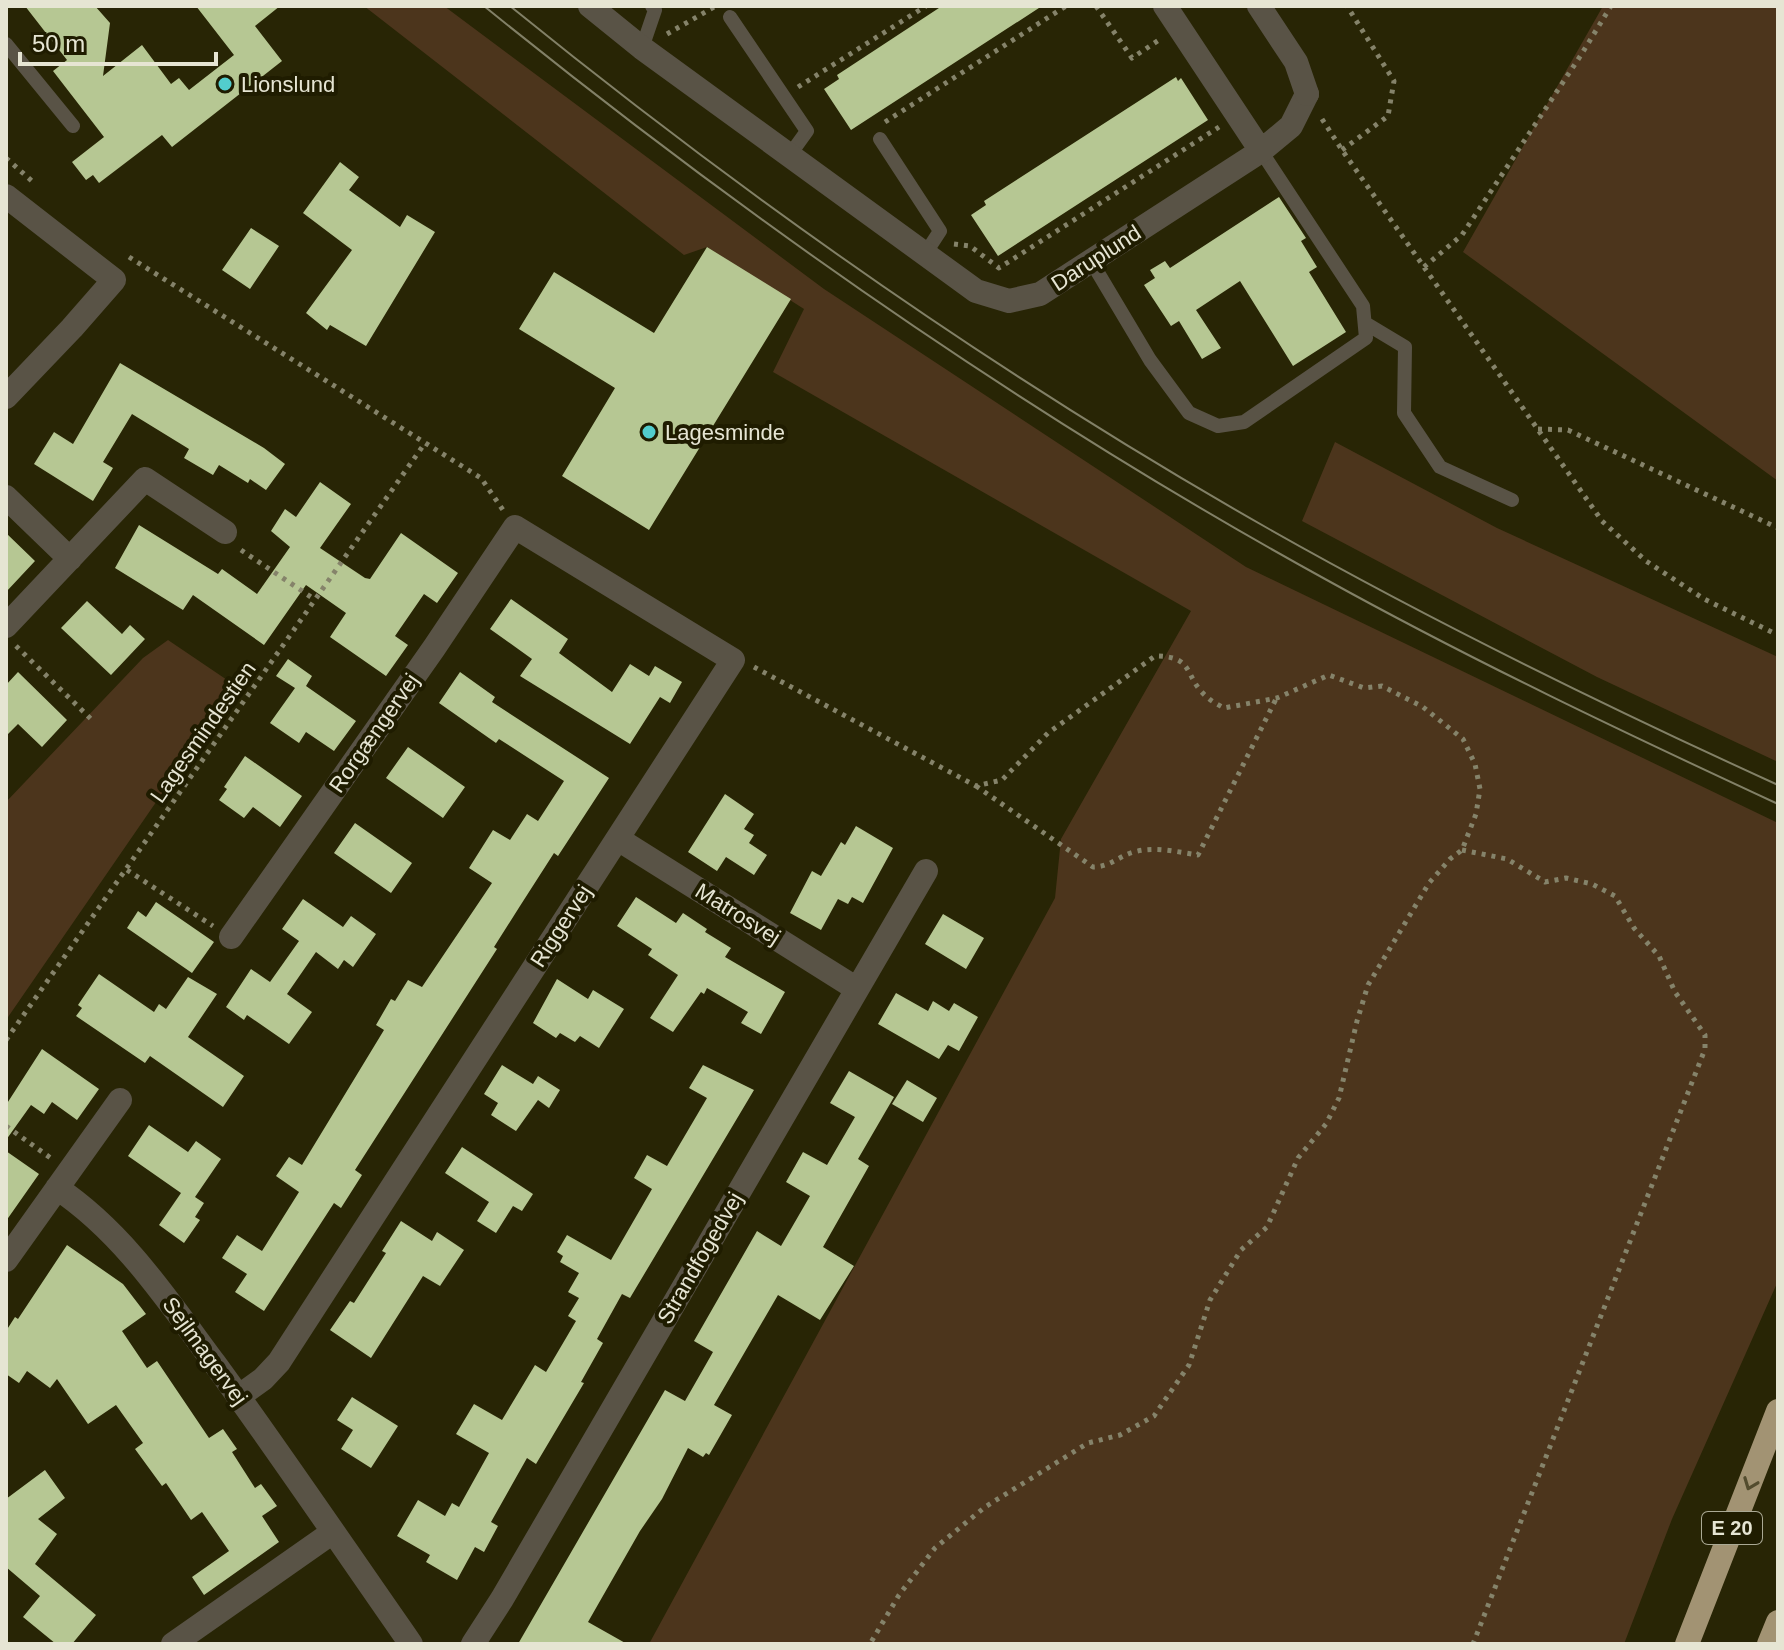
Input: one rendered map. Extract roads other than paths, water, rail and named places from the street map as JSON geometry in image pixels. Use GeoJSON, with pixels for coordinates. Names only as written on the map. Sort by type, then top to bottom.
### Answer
{"type":"FeatureCollection","features":[{"type":"Feature","properties":{"kind":"highway","name":"E 20"},"geometry":{"type":"LineString","coordinates":[[1687,1644],[1778,1411]]}},
{"type":"Feature","properties":{"kind":"highway"},"geometry":{"type":"LineString","coordinates":[[1769,1644],[1778,1622]]}},
{"type":"Feature","properties":{"kind":"street","name":"Daruplund"},"geometry":{"type":"LineString","coordinates":[[590,6],[642,48],[976,291],[1009,301],[1040,294],[1261,151],[1291,126],[1307,94],[1296,62],[1259,6]]}},
{"type":"Feature","properties":{"kind":"street"},"geometry":{"type":"LineString","coordinates":[[1165,6],[1261,151]]}},
{"type":"Feature","properties":{"kind":"street"},"geometry":{"type":"LineString","coordinates":[[6,196],[114,280],[6,397]]}},
{"type":"Feature","properties":{"kind":"street"},"geometry":{"type":"LineString","coordinates":[[6,626],[145,479],[225,532]]}},
{"type":"Feature","properties":{"kind":"street"},"geometry":{"type":"LineString","coordinates":[[6,497],[70,559]]}},
{"type":"Feature","properties":{"kind":"street","name":"Rorgængervej"},"geometry":{"type":"LineString","coordinates":[[231,937],[515,527],[733,660]]}},
{"type":"Feature","properties":{"kind":"street","name":"Riggervej"},"geometry":{"type":"LineString","coordinates":[[238,1397],[263,1379],[279,1362],[733,660]]}},
{"type":"Feature","properties":{"kind":"street","name":"Matrosvej"},"geometry":{"type":"LineString","coordinates":[[618,839],[857,989]]}},
{"type":"Feature","properties":{"kind":"street","name":"Strandfogedvej"},"geometry":{"type":"LineString","coordinates":[[473,1644],[510,1586],[926,871]]}},
{"type":"Feature","properties":{"kind":"street"},"geometry":{"type":"LineString","coordinates":[[6,1260],[120,1100]]}},
{"type":"Feature","properties":{"kind":"street","name":"Sejlmagervej"},"geometry":{"type":"LineString","coordinates":[[63,1180],[89,1213],[144,1268],[411,1644]]}},
{"type":"Feature","properties":{"kind":"street"},"geometry":{"type":"LineString","coordinates":[[173,1644],[333,1532]]}},
{"type":"Feature","properties":{"kind":"lane"},"geometry":{"type":"LineString","coordinates":[[642,48],[655,10],[652,6]]}},
{"type":"Feature","properties":{"kind":"lane"},"geometry":{"type":"LineString","coordinates":[[730,17],[807,131],[789,156]]}},
{"type":"Feature","properties":{"kind":"lane"},"geometry":{"type":"LineString","coordinates":[[6,44],[73,126]]}},
{"type":"Feature","properties":{"kind":"lane"},"geometry":{"type":"LineString","coordinates":[[880,139],[940,231],[925,254]]}},
{"type":"Feature","properties":{"kind":"lane"},"geometry":{"type":"LineString","coordinates":[[1091,261],[1150,360],[1189,413],[1218,426],[1244,422],[1366,338],[1363,306],[1261,151]]}},
{"type":"Feature","properties":{"kind":"lane"},"geometry":{"type":"LineString","coordinates":[[1365,323],[1405,347],[1404,413],[1440,467],[1512,500]]}},
{"type":"Feature","properties":{"kind":"tram line"},"geometry":{"type":"LineString","coordinates":[[484,6],[685,163],[788,238],[998,382],[1105,450],[1214,516],[1437,639],[1778,804]]}},
{"type":"Feature","properties":{"kind":"tram line"},"geometry":{"type":"LineString","coordinates":[[510,6],[785,217],[974,348],[1169,471],[1331,564],[1457,630],[1778,785]]}},
{"type":"Feature","properties":{"kind":"place","name":"Lionslund"},"geometry":{"type":"Point","coordinates":[225,84]}},
{"type":"Feature","properties":{"kind":"place","name":"Lagesminde"},"geometry":{"type":"Point","coordinates":[649,432]}}]}
